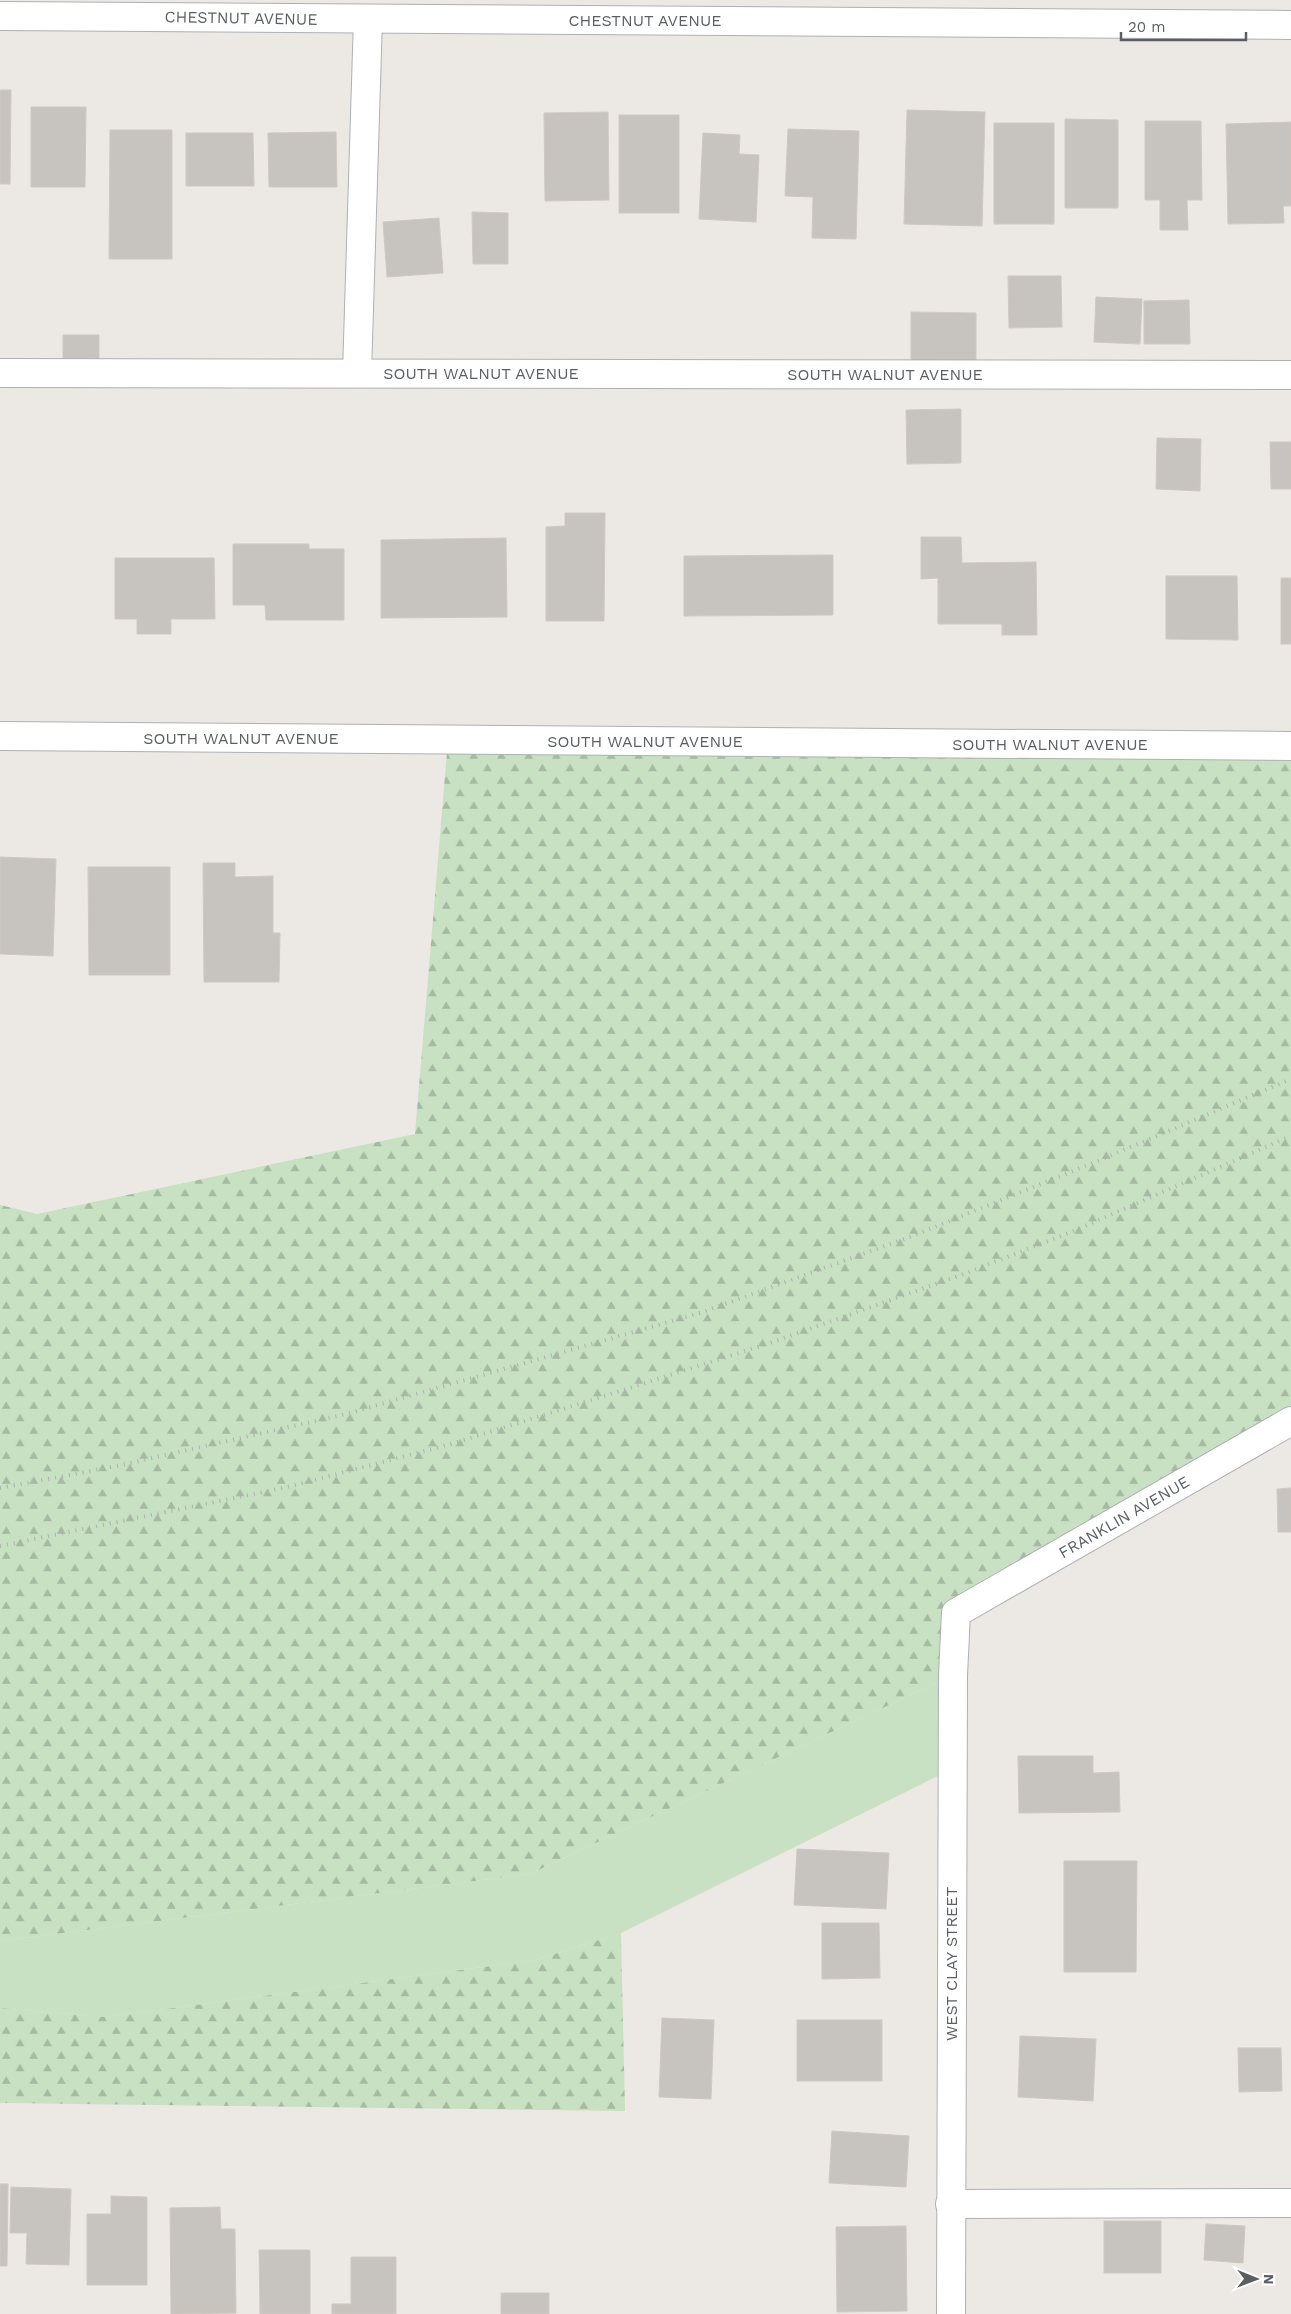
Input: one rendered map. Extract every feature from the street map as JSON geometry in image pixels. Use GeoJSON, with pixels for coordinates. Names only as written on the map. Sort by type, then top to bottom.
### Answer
{"type":"FeatureCollection","features":[{"type":"Feature","properties":{"kind":"street","name":"CHESTNUT AVENUE"},"geometry":{"type":"LineString","coordinates":[[0,16],[368,19],[397,10],[962,11],[1291,25]]}},
{"type":"Feature","properties":{"kind":"street"},"geometry":{"type":"LineString","coordinates":[[357,373],[368,19]]}},
{"type":"Feature","properties":{"kind":"street","name":"SOUTH WALNUT AVENUE"},"geometry":{"type":"LineString","coordinates":[[0,373],[1291,375]]}},
{"type":"Feature","properties":{"kind":"street","name":"SOUTH WALNUT AVENUE"},"geometry":{"type":"LineString","coordinates":[[0,736],[1291,746]]}},
{"type":"Feature","properties":{"kind":"street","name":"FRANKLIN AVENUE"},"geometry":{"type":"LineString","coordinates":[[956,1613],[1291,1420]]}},
{"type":"Feature","properties":{"kind":"street","name":"WEST CLAY STREET"},"geometry":{"type":"LineString","coordinates":[[951,2314],[952,1675],[956,1613]]}},
{"type":"Feature","properties":{"kind":"street"},"geometry":{"type":"LineString","coordinates":[[950,2204],[1291,2203]]}},
{"type":"Feature","properties":{"kind":"green space"},"geometry":{"type":"Polygon","coordinates":[[[448,740],[1291,747],[1291,1421],[957,1613],[953,1675],[530,1874],[0,1941],[0,1205],[37,1214],[415,1134],[448,740]]]}},
{"type":"Feature","properties":{"kind":"green space"},"geometry":{"type":"Polygon","coordinates":[[[953,1675],[952,1769],[621,1933],[536,1960],[104,2017],[0,2008],[0,1941],[530,1874],[953,1675]]]}},
{"type":"Feature","properties":{"kind":"green space"},"geometry":{"type":"Polygon","coordinates":[[[621,1933],[625,2111],[0,2103],[0,2008],[104,2017],[536,1960],[621,1933]]]}},
{"type":"Feature","properties":{"kind":"building"},"geometry":{"type":"Polygon","coordinates":[[[0,90],[11,90],[10,184],[0,184],[0,90]]]}},
{"type":"Feature","properties":{"kind":"building"},"geometry":{"type":"Polygon","coordinates":[[[31,107],[86,107],[85,187],[31,187],[31,107]]]}},
{"type":"Feature","properties":{"kind":"building"},"geometry":{"type":"Polygon","coordinates":[[[907,110],[985,112],[982,226],[904,224],[907,110]]]}},
{"type":"Feature","properties":{"kind":"building"},"geometry":{"type":"Polygon","coordinates":[[[608,112],[609,200],[545,201],[544,113],[608,112]]]}},
{"type":"Feature","properties":{"kind":"building"},"geometry":{"type":"Polygon","coordinates":[[[619,115],[679,115],[679,213],[619,213],[619,115]]]}},
{"type":"Feature","properties":{"kind":"building"},"geometry":{"type":"Polygon","coordinates":[[[1065,119],[1118,120],[1118,208],[1065,208],[1065,119]]]}},
{"type":"Feature","properties":{"kind":"building"},"geometry":{"type":"Polygon","coordinates":[[[1145,121],[1201,121],[1202,200],[1187,200],[1188,230],[1160,230],[1160,200],[1145,200],[1145,121]]]}},
{"type":"Feature","properties":{"kind":"building"},"geometry":{"type":"Polygon","coordinates":[[[1291,122],[1291,206],[1283,206],[1284,223],[1228,224],[1226,124],[1291,122]]]}},
{"type":"Feature","properties":{"kind":"building"},"geometry":{"type":"Polygon","coordinates":[[[994,123],[1054,123],[1054,224],[994,224],[994,123]]]}},
{"type":"Feature","properties":{"kind":"building"},"geometry":{"type":"Polygon","coordinates":[[[788,129],[859,131],[856,239],[812,238],[813,197],[785,196],[788,129]]]}},
{"type":"Feature","properties":{"kind":"building"},"geometry":{"type":"Polygon","coordinates":[[[110,130],[172,130],[172,259],[109,259],[110,130]]]}},
{"type":"Feature","properties":{"kind":"building"},"geometry":{"type":"Polygon","coordinates":[[[336,132],[337,187],[269,187],[268,133],[336,132]]]}},
{"type":"Feature","properties":{"kind":"building"},"geometry":{"type":"Polygon","coordinates":[[[186,133],[253,133],[254,186],[186,186],[186,133]]]}},
{"type":"Feature","properties":{"kind":"building"},"geometry":{"type":"Polygon","coordinates":[[[703,133],[740,135],[739,154],[759,155],[756,222],[699,219],[703,133]]]}},
{"type":"Feature","properties":{"kind":"building"},"geometry":{"type":"Polygon","coordinates":[[[472,212],[508,213],[508,264],[473,264],[472,212]]]}},
{"type":"Feature","properties":{"kind":"building"},"geometry":{"type":"Polygon","coordinates":[[[439,218],[443,273],[387,277],[383,222],[439,218]]]}},
{"type":"Feature","properties":{"kind":"building"},"geometry":{"type":"Polygon","coordinates":[[[1008,276],[1061,276],[1062,327],[1009,328],[1008,276]]]}},
{"type":"Feature","properties":{"kind":"building"},"geometry":{"type":"Polygon","coordinates":[[[1096,297],[1142,299],[1140,344],[1094,342],[1096,297]]]}},
{"type":"Feature","properties":{"kind":"building"},"geometry":{"type":"Polygon","coordinates":[[[1189,300],[1190,344],[1144,344],[1144,301],[1189,300]]]}},
{"type":"Feature","properties":{"kind":"building"},"geometry":{"type":"Polygon","coordinates":[[[911,312],[976,313],[976,366],[911,366],[911,312]]]}},
{"type":"Feature","properties":{"kind":"building"},"geometry":{"type":"Polygon","coordinates":[[[63,335],[99,335],[99,366],[63,365],[63,335]]]}},
{"type":"Feature","properties":{"kind":"building"},"geometry":{"type":"Polygon","coordinates":[[[961,409],[961,463],[907,464],[906,410],[961,409]]]}},
{"type":"Feature","properties":{"kind":"building"},"geometry":{"type":"Polygon","coordinates":[[[1157,438],[1201,439],[1200,491],[1156,489],[1157,438]]]}},
{"type":"Feature","properties":{"kind":"building"},"geometry":{"type":"Polygon","coordinates":[[[1270,442],[1291,442],[1291,489],[1271,489],[1270,442]]]}},
{"type":"Feature","properties":{"kind":"building"},"geometry":{"type":"Polygon","coordinates":[[[565,513],[605,513],[604,621],[546,621],[546,527],[565,526],[565,513]]]}},
{"type":"Feature","properties":{"kind":"building"},"geometry":{"type":"Polygon","coordinates":[[[921,537],[961,537],[962,563],[1036,562],[1037,635],[1002,635],[1002,624],[938,624],[938,578],[921,579],[921,537]]]}},
{"type":"Feature","properties":{"kind":"building"},"geometry":{"type":"Polygon","coordinates":[[[506,538],[507,617],[381,618],[381,540],[506,538]]]}},
{"type":"Feature","properties":{"kind":"building"},"geometry":{"type":"Polygon","coordinates":[[[233,544],[309,544],[309,549],[344,549],[344,620],[266,620],[265,605],[233,605],[233,544]]]}},
{"type":"Feature","properties":{"kind":"building"},"geometry":{"type":"Polygon","coordinates":[[[833,555],[833,615],[684,616],[684,556],[833,555]]]}},
{"type":"Feature","properties":{"kind":"building"},"geometry":{"type":"Polygon","coordinates":[[[115,558],[214,558],[215,619],[171,619],[171,634],[137,634],[137,619],[115,619],[115,558]]]}},
{"type":"Feature","properties":{"kind":"building"},"geometry":{"type":"Polygon","coordinates":[[[1166,576],[1237,576],[1238,640],[1166,639],[1166,576]]]}},
{"type":"Feature","properties":{"kind":"building"},"geometry":{"type":"Polygon","coordinates":[[[1281,578],[1291,578],[1291,644],[1281,644],[1281,578]]]}},
{"type":"Feature","properties":{"kind":"building"},"geometry":{"type":"Polygon","coordinates":[[[0,857],[56,859],[53,956],[0,954],[0,857]]]}},
{"type":"Feature","properties":{"kind":"building"},"geometry":{"type":"Polygon","coordinates":[[[203,863],[235,863],[235,877],[273,876],[273,933],[280,933],[279,982],[204,982],[203,863]]]}},
{"type":"Feature","properties":{"kind":"building"},"geometry":{"type":"Polygon","coordinates":[[[88,867],[170,867],[170,975],[89,975],[88,867]]]}},
{"type":"Feature","properties":{"kind":"building"},"geometry":{"type":"Polygon","coordinates":[[[1291,1488],[1291,1532],[1278,1532],[1277,1489],[1291,1488]]]}},
{"type":"Feature","properties":{"kind":"building"},"geometry":{"type":"Polygon","coordinates":[[[1018,1756],[1093,1756],[1093,1773],[1119,1772],[1120,1812],[1019,1813],[1018,1756]]]}},
{"type":"Feature","properties":{"kind":"building"},"geometry":{"type":"Polygon","coordinates":[[[797,1849],[889,1853],[886,1909],[794,1905],[797,1849]]]}},
{"type":"Feature","properties":{"kind":"building"},"geometry":{"type":"Polygon","coordinates":[[[1064,1861],[1137,1861],[1136,1972],[1064,1972],[1064,1861]]]}},
{"type":"Feature","properties":{"kind":"building"},"geometry":{"type":"Polygon","coordinates":[[[822,1923],[879,1923],[880,1978],[822,1979],[822,1923]]]}},
{"type":"Feature","properties":{"kind":"building"},"geometry":{"type":"Polygon","coordinates":[[[662,2018],[714,2020],[711,2099],[659,2097],[662,2018]]]}},
{"type":"Feature","properties":{"kind":"building"},"geometry":{"type":"Polygon","coordinates":[[[797,2020],[882,2020],[882,2081],[797,2081],[797,2020]]]}},
{"type":"Feature","properties":{"kind":"building"},"geometry":{"type":"Polygon","coordinates":[[[1020,2036],[1096,2039],[1093,2101],[1018,2097],[1020,2036]]]}},
{"type":"Feature","properties":{"kind":"building"},"geometry":{"type":"Polygon","coordinates":[[[1238,2048],[1281,2048],[1282,2091],[1239,2092],[1238,2048]]]}},
{"type":"Feature","properties":{"kind":"building"},"geometry":{"type":"Polygon","coordinates":[[[832,2131],[909,2136],[906,2187],[829,2183],[832,2131]]]}},
{"type":"Feature","properties":{"kind":"building"},"geometry":{"type":"Polygon","coordinates":[[[0,2184],[8,2184],[7,2266],[0,2266],[0,2184]]]}},
{"type":"Feature","properties":{"kind":"building"},"geometry":{"type":"Polygon","coordinates":[[[11,2187],[71,2189],[69,2265],[26,2264],[27,2233],[10,2233],[11,2187]]]}},
{"type":"Feature","properties":{"kind":"building"},"geometry":{"type":"Polygon","coordinates":[[[111,2196],[147,2197],[147,2285],[87,2285],[87,2214],[111,2214],[111,2196]]]}},
{"type":"Feature","properties":{"kind":"building"},"geometry":{"type":"Polygon","coordinates":[[[220,2207],[221,2229],[235,2229],[236,2313],[171,2314],[170,2208],[220,2207]]]}},
{"type":"Feature","properties":{"kind":"building"},"geometry":{"type":"Polygon","coordinates":[[[1104,2221],[1161,2221],[1161,2273],[1104,2273],[1104,2221]]]}},
{"type":"Feature","properties":{"kind":"building"},"geometry":{"type":"Polygon","coordinates":[[[1206,2224],[1245,2226],[1243,2263],[1204,2260],[1206,2224]]]}},
{"type":"Feature","properties":{"kind":"building"},"geometry":{"type":"Polygon","coordinates":[[[906,2226],[907,2311],[837,2312],[836,2227],[906,2226]]]}},
{"type":"Feature","properties":{"kind":"building"},"geometry":{"type":"Polygon","coordinates":[[[259,2250],[310,2250],[310,2314],[260,2314],[259,2250]]]}},
{"type":"Feature","properties":{"kind":"building"},"geometry":{"type":"Polygon","coordinates":[[[351,2257],[396,2257],[396,2314],[332,2314],[332,2304],[351,2304],[351,2257]]]}},
{"type":"Feature","properties":{"kind":"building"},"geometry":{"type":"Polygon","coordinates":[[[501,2293],[549,2293],[549,2314],[501,2314],[501,2293]]]}},
{"type":"Feature","properties":{"kind":"railway"},"geometry":{"type":"LineString","coordinates":[[0,1488],[117,1466],[346,1414],[700,1313],[915,1235],[1100,1160],[1291,1079]]}},
{"type":"Feature","properties":{"kind":"railway"},"geometry":{"type":"LineString","coordinates":[[0,1546],[288,1487],[451,1444],[620,1391],[770,1343],[964,1274],[1071,1232],[1291,1136]]}}]}
